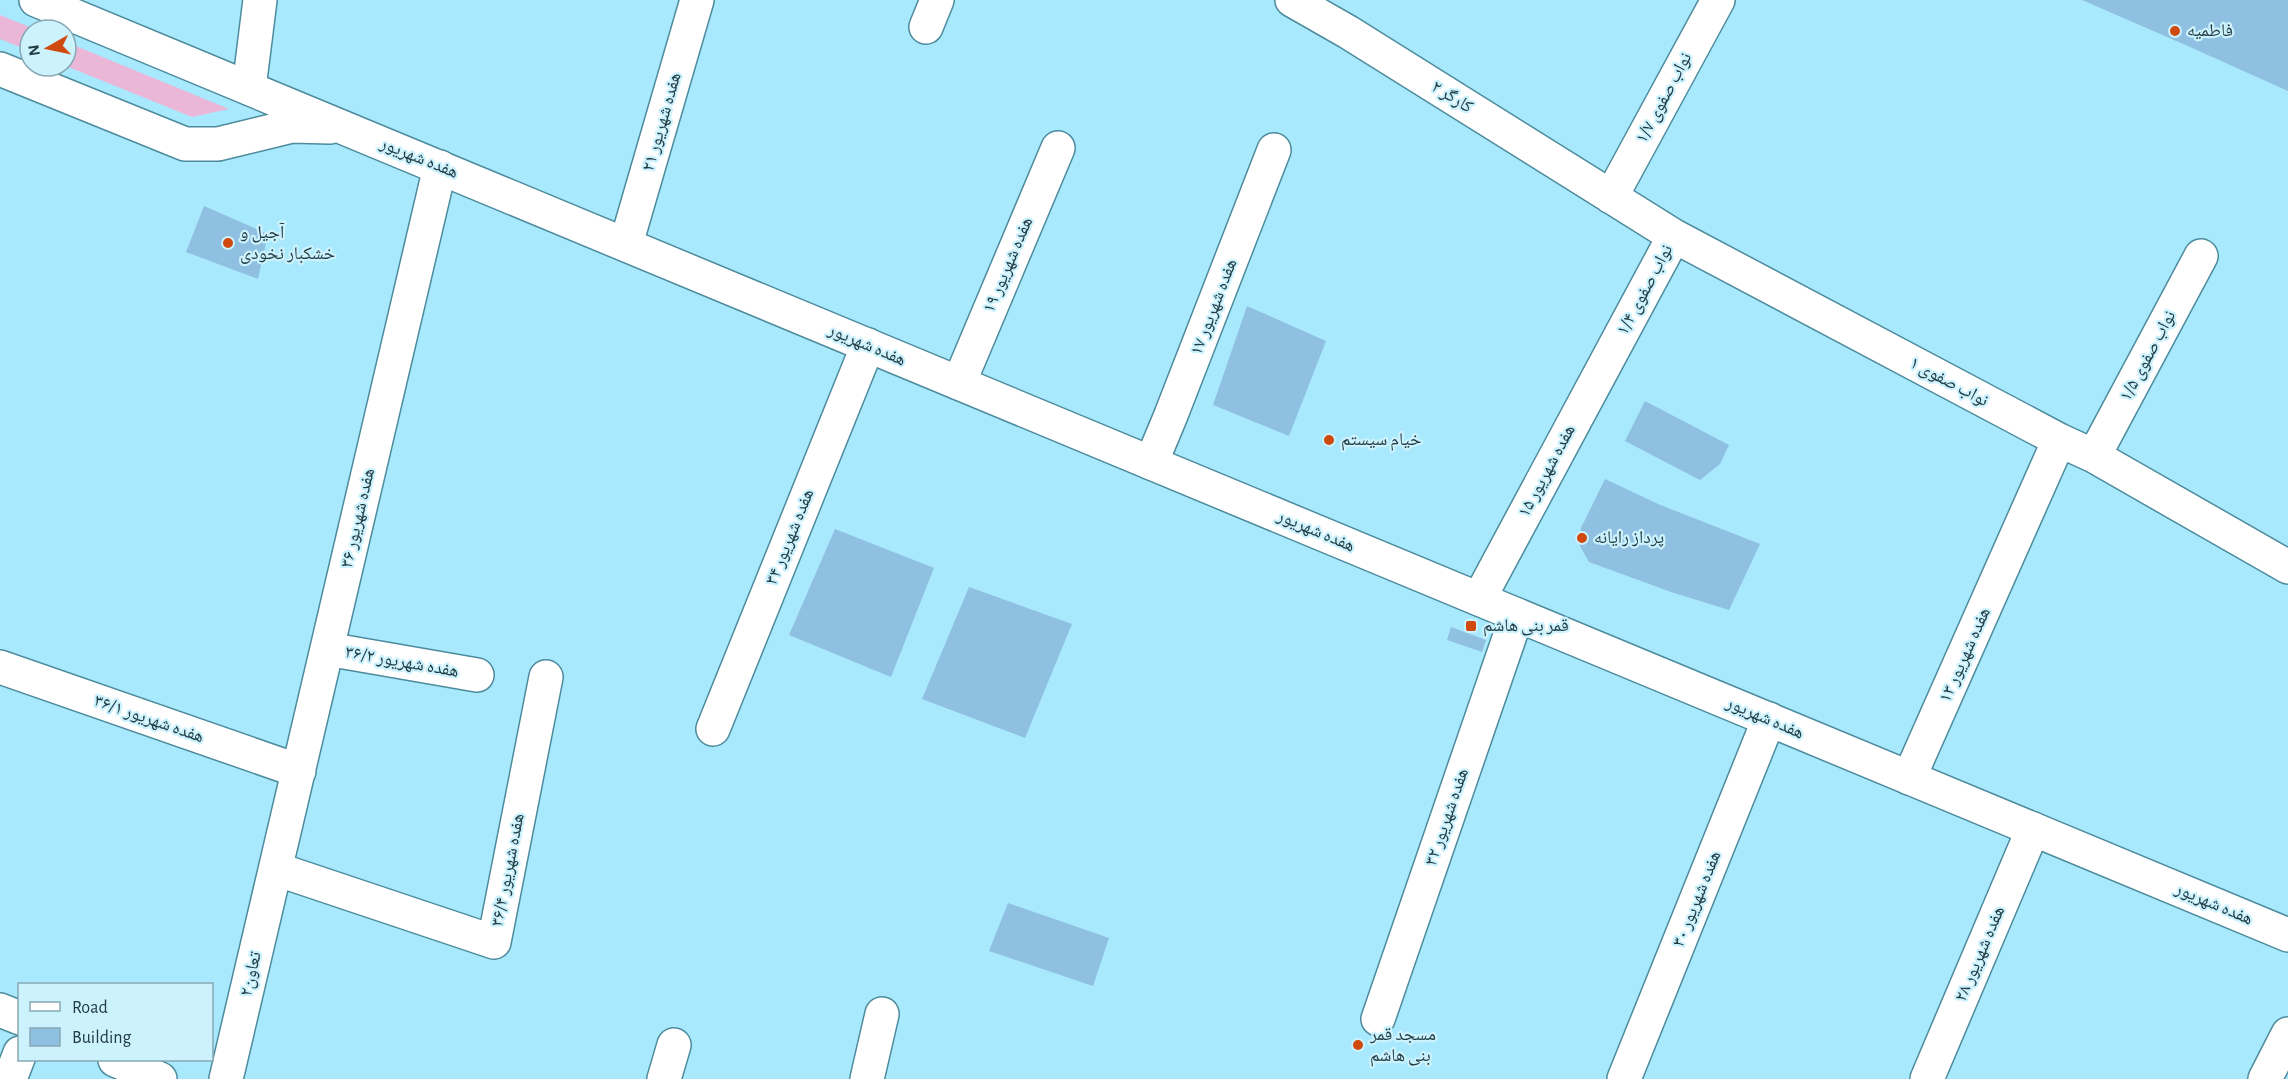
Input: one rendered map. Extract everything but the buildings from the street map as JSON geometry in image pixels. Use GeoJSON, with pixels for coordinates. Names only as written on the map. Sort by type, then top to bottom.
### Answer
{"type":"FeatureCollection","features":[{"type":"Feature","properties":{"kind":"street","name":"هفده شهریور"},"geometry":{"type":"LineString","coordinates":[[36,0],[2288,935]]}},
{"type":"Feature","properties":{"kind":"street"},"geometry":{"type":"LineString","coordinates":[[249,88],[260,0]]}},
{"type":"Feature","properties":{"kind":"street","name":"هفده شهریور ۲۱"},"geometry":{"type":"LineString","coordinates":[[626,244],[697,0]]}},
{"type":"Feature","properties":{"kind":"street","name":"کارگر ۲"},"geometry":{"type":"LineString","coordinates":[[1292,0],[1348,32],[1611,197]]}},
{"type":"Feature","properties":{"kind":"street","name":"نواب صفوی ۱/۷"},"geometry":{"type":"LineString","coordinates":[[1611,197],[1718,0]]}},
{"type":"Feature","properties":{"kind":"street","name":"هفده شهریور"},"geometry":{"type":"LineString","coordinates":[[0,69],[185,144],[218,144],[292,126],[344,128]]}},
{"type":"Feature","properties":{"kind":"street","name":"هفده شهریور ۱۹"},"geometry":{"type":"LineString","coordinates":[[958,382],[1058,148]]}},
{"type":"Feature","properties":{"kind":"street","name":"هفده شهریور ۱۷"},"geometry":{"type":"LineString","coordinates":[[1151,463],[1172,415],[1274,150]]}},
{"type":"Feature","properties":{"kind":"street","name":"هفده شهریور ۳۶"},"geometry":{"type":"LineString","coordinates":[[276,869],[440,167]]}},
{"type":"Feature","properties":{"kind":"street","name":"نواب صفوی ۱"},"geometry":{"type":"LineString","coordinates":[[1611,197],[1674,236],[2059,440],[2094,456],[2288,567]]}},
{"type":"Feature","properties":{"kind":"street","name":"نواب صفوی ۱/۴"},"geometry":{"type":"LineString","coordinates":[[1616,343],[1674,236]]}},
{"type":"Feature","properties":{"kind":"street","name":"نواب صفوی ۱/۵"},"geometry":{"type":"LineString","coordinates":[[2094,456],[2202,256]]}},
{"type":"Feature","properties":{"kind":"street","name":"هفده شهریور ۱۵"},"geometry":{"type":"LineString","coordinates":[[1479,599],[1616,343]]}},
{"type":"Feature","properties":{"kind":"street","name":"هفده شهریور ۳۴"},"geometry":{"type":"LineString","coordinates":[[713,729],[868,345]]}},
{"type":"Feature","properties":{"kind":"street","name":"هفده شهریور ۱۳"},"geometry":{"type":"LineString","coordinates":[[1910,778],[2059,440]]}},
{"type":"Feature","properties":{"kind":"street","name":"هفده شهریور ۳۲"},"geometry":{"type":"LineString","coordinates":[[1378,1019],[1517,615]]}},
{"type":"Feature","properties":{"kind":"street","name":"هفده شهریور ۳۶/۲"},"geometry":{"type":"LineString","coordinates":[[327,649],[477,675]]}},
{"type":"Feature","properties":{"kind":"street","name":"هفده شهریور ۳۶/۱"},"geometry":{"type":"LineString","coordinates":[[0,667],[298,771]]}},
{"type":"Feature","properties":{"kind":"street","name":"هفده شهریور ۳۶/۴"},"geometry":{"type":"LineString","coordinates":[[276,869],[494,942],[546,678]]}},
{"type":"Feature","properties":{"kind":"street","name":"هفده شهریور ۳۰"},"geometry":{"type":"LineString","coordinates":[[1624,1079],[1769,719]]}},
{"type":"Feature","properties":{"kind":"street","name":"هفده شهریور ۲۸"},"geometry":{"type":"LineString","coordinates":[[1927,1079],[2033,829]]}},
{"type":"Feature","properties":{"kind":"street","name":"تعاون۲"},"geometry":{"type":"LineString","coordinates":[[226,1079],[276,869]]}},
{"type":"Feature","properties":{"kind":"street"},"geometry":{"type":"LineString","coordinates":[[0,1010],[18,1017]]}},
{"type":"Feature","properties":{"kind":"street"},"geometry":{"type":"LineString","coordinates":[[867,1079],[882,1014]]}},
{"type":"Feature","properties":{"kind":"street"},"geometry":{"type":"LineString","coordinates":[[2265,1079],[2288,1034]]}},
{"type":"Feature","properties":{"kind":"street"},"geometry":{"type":"LineString","coordinates":[[664,1079],[674,1045]]}},
{"type":"Feature","properties":{"kind":"street"},"geometry":{"type":"LineString","coordinates":[[10,1079],[18,1058]]}},
{"type":"Feature","properties":{"kind":"street"},"geometry":{"type":"LineString","coordinates":[[120,1061],[160,1079]]}},
{"type":"Feature","properties":{"kind":"shaded area"},"geometry":{"type":"Polygon","coordinates":[[[0,15],[18,22],[18,46],[0,39],[0,15]]]}},
{"type":"Feature","properties":{"kind":"shaded area"},"geometry":{"type":"Polygon","coordinates":[[[78,47],[229,109],[192,117],[78,71],[78,47]]]}},
{"type":"Feature","properties":{"kind":"place","name":"فاطمیه"},"geometry":{"type":"Point","coordinates":[2175,31]}},
{"type":"Feature","properties":{"kind":"place","name":"آجیل و خشکبار نخودی"},"geometry":{"type":"Point","coordinates":[228,243]}},
{"type":"Feature","properties":{"kind":"place","name":"خیام سیستم"},"geometry":{"type":"Point","coordinates":[1329,440]}},
{"type":"Feature","properties":{"kind":"place","name":"پرداز رایانه"},"geometry":{"type":"Point","coordinates":[1582,538]}},
{"type":"Feature","properties":{"kind":"place","name":"قمر بنی هاشم"},"geometry":{"type":"Point","coordinates":[1471,626]}},
{"type":"Feature","properties":{"kind":"place","name":"مسجد قمر بنی هاشم"},"geometry":{"type":"Point","coordinates":[1358,1045]}}]}
